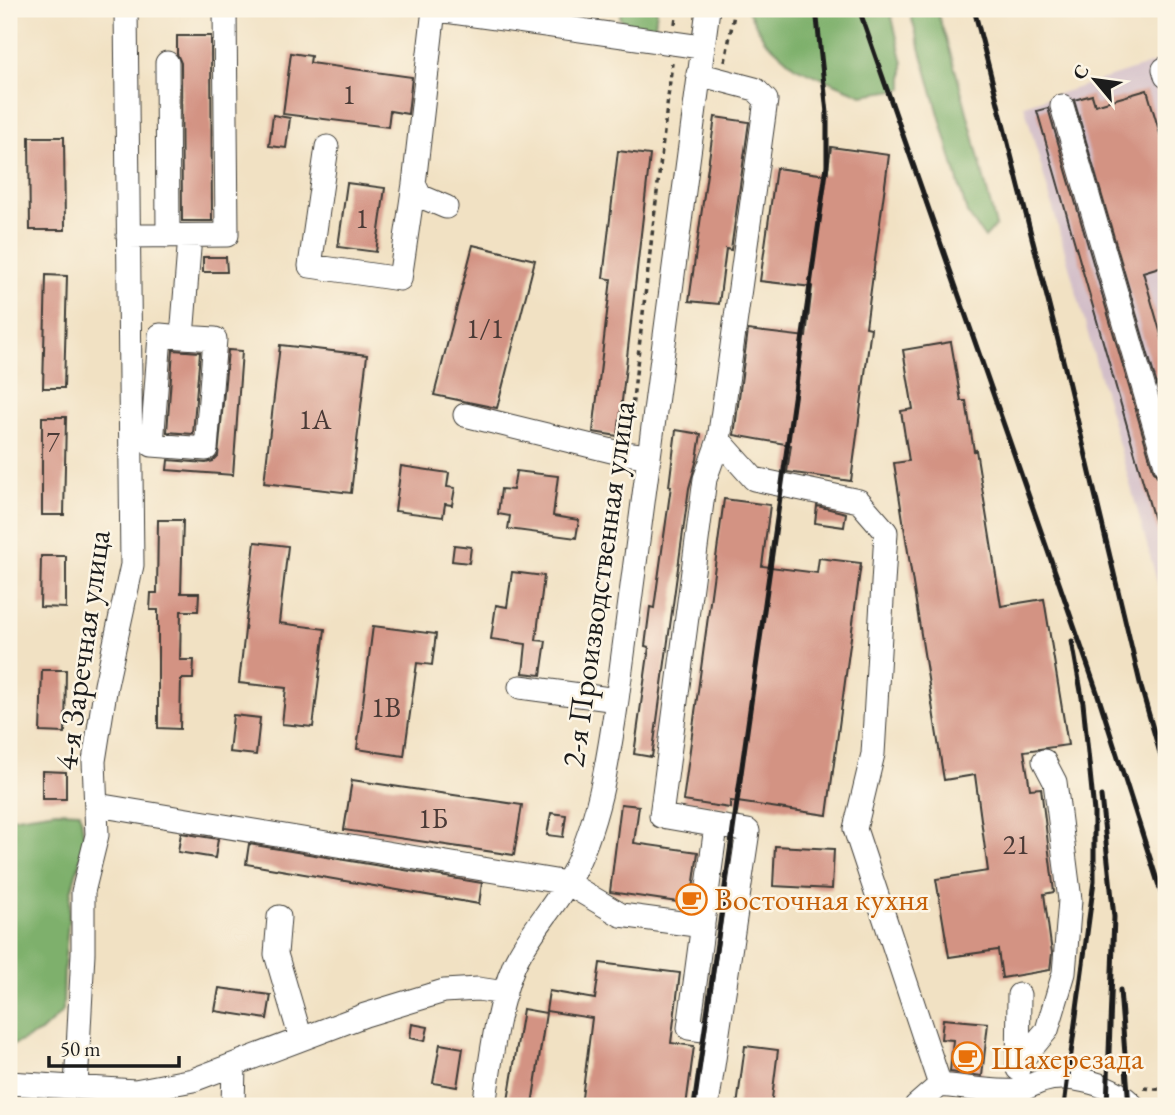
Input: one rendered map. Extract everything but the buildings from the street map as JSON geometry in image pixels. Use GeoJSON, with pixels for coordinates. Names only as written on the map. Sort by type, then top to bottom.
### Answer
{"type":"FeatureCollection","features":[{"type":"Feature","properties":{"kind":"street","name":"4-я Заречная улица"},"geometry":{"type":"LineString","coordinates":[[76,1087],[83,953],[83,892],[97,835],[94,761],[106,685],[132,565],[126,9]]}},
{"type":"Feature","properties":{"kind":"street"},"geometry":{"type":"LineString","coordinates":[[128,236],[227,235],[225,9]]}},
{"type":"Feature","properties":{"kind":"street","name":"2-я Производственная улица"},"geometry":{"type":"LineString","coordinates":[[484,1106],[505,993],[515,964],[579,861],[598,806],[617,700],[638,454],[708,9]]}},
{"type":"Feature","properties":{"kind":"street"},"geometry":{"type":"LineString","coordinates":[[327,147],[310,266],[400,279],[442,10],[701,47]]}},
{"type":"Feature","properties":{"kind":"street"},"geometry":{"type":"LineString","coordinates":[[166,63],[179,236],[183,337]]}},
{"type":"Feature","properties":{"kind":"street"},"geometry":{"type":"LineString","coordinates":[[1166,68],[1166,76]]}},
{"type":"Feature","properties":{"kind":"street"},"geometry":{"type":"LineString","coordinates":[[698,74],[755,89],[766,100],[719,440],[705,479],[661,816],[748,831],[707,1106]]}},
{"type":"Feature","properties":{"kind":"street"},"geometry":{"type":"LineString","coordinates":[[1062,106],[1166,465]]}},
{"type":"Feature","properties":{"kind":"street"},"geometry":{"type":"LineString","coordinates":[[414,184],[420,196],[446,207]]}},
{"type":"Feature","properties":{"kind":"street"},"geometry":{"type":"LineString","coordinates":[[160,335],[183,337],[215,339],[206,449],[152,445],[160,335]]}},
{"type":"Feature","properties":{"kind":"street"},"geometry":{"type":"LineString","coordinates":[[465,415],[638,454]]}},
{"type":"Feature","properties":{"kind":"street"},"geometry":{"type":"LineString","coordinates":[[719,440],[754,479],[859,501],[886,532],[873,754],[855,829],[940,1085]]}},
{"type":"Feature","properties":{"kind":"street"},"geometry":{"type":"LineString","coordinates":[[520,687],[617,700]]}},
{"type":"Feature","properties":{"kind":"street"},"geometry":{"type":"LineString","coordinates":[[1018,1064],[1047,1030],[1064,973],[1070,900],[1055,782],[1044,761]]}},
{"type":"Feature","properties":{"kind":"street"},"geometry":{"type":"LineString","coordinates":[[97,805],[567,883],[621,915],[703,926]]}},
{"type":"Feature","properties":{"kind":"street"},"geometry":{"type":"LineString","coordinates":[[716,826],[689,1028],[718,1032]]}},
{"type":"Feature","properties":{"kind":"street"},"geometry":{"type":"LineString","coordinates":[[279,917],[276,954],[302,1039]]}},
{"type":"Feature","properties":{"kind":"street"},"geometry":{"type":"LineString","coordinates":[[9,1083],[135,1091],[193,1080],[365,1015],[444,991],[478,989],[505,993]]}},
{"type":"Feature","properties":{"kind":"street"},"geometry":{"type":"LineString","coordinates":[[1015,1098],[1019,995]]}},
{"type":"Feature","properties":{"kind":"street"},"geometry":{"type":"LineString","coordinates":[[233,1106],[234,1065]]}},
{"type":"Feature","properties":{"kind":"street"},"geometry":{"type":"LineString","coordinates":[[940,1085],[1015,1098],[1044,1080],[1069,1078],[1107,1088],[1133,1106]]}},
{"type":"Feature","properties":{"kind":"street"},"geometry":{"type":"LineString","coordinates":[[916,1106],[940,1085]]}},
{"type":"Feature","properties":{"kind":"path"},"geometry":{"type":"LineString","coordinates":[[722,80],[735,9]]}},
{"type":"Feature","properties":{"kind":"path"},"geometry":{"type":"LineString","coordinates":[[638,454],[674,44]]}},
{"type":"Feature","properties":{"kind":"path"},"geometry":{"type":"LineString","coordinates":[[1162,1106],[1166,1101]]}},
{"type":"Feature","properties":{"kind":"shaded area"},"geometry":{"type":"Polygon","coordinates":[[[1166,59],[1166,613],[1024,105],[1166,59]]]}},
{"type":"Feature","properties":{"kind":"green space"},"geometry":{"type":"Polygon","coordinates":[[[621,9],[657,9],[655,25],[645,32],[630,28],[620,18],[621,9]]]}},
{"type":"Feature","properties":{"kind":"green space"},"geometry":{"type":"Polygon","coordinates":[[[747,9],[890,9],[903,63],[903,89],[862,95],[795,67],[764,39],[747,9]]]}},
{"type":"Feature","properties":{"kind":"green space"},"geometry":{"type":"Polygon","coordinates":[[[909,9],[936,9],[945,36],[996,226],[985,238],[967,213],[909,9]]]}},
{"type":"Feature","properties":{"kind":"green space"},"geometry":{"type":"Polygon","coordinates":[[[56,811],[80,812],[85,843],[71,892],[63,1011],[41,1032],[9,1047],[9,818],[56,811]]]}},
{"type":"Feature","properties":{"kind":"railway"},"geometry":{"type":"LineString","coordinates":[[694,1106],[827,165],[827,113],[816,9]]}},
{"type":"Feature","properties":{"kind":"railway"},"geometry":{"type":"LineString","coordinates":[[859,9],[1097,692],[1166,908]]}},
{"type":"Feature","properties":{"kind":"railway"},"geometry":{"type":"LineString","coordinates":[[974,9],[1065,368],[1141,687],[1166,774]]}},
{"type":"Feature","properties":{"kind":"railway"},"geometry":{"type":"LineString","coordinates":[[1064,1106],[1094,881],[1094,812],[1083,703],[1072,641]]}},
{"type":"Feature","properties":{"kind":"railway"},"geometry":{"type":"LineString","coordinates":[[1101,796],[1114,917],[1107,1106]]}},
{"type":"Feature","properties":{"kind":"railway"},"geometry":{"type":"LineString","coordinates":[[1120,990],[1129,1106]]}},
{"type":"Feature","properties":{"kind":"place","name":"Восточная кухня"},"geometry":{"type":"Point","coordinates":[691,899]}},
{"type":"Feature","properties":{"kind":"place","name":"Шахерезада"},"geometry":{"type":"Point","coordinates":[968,1058]}}]}
